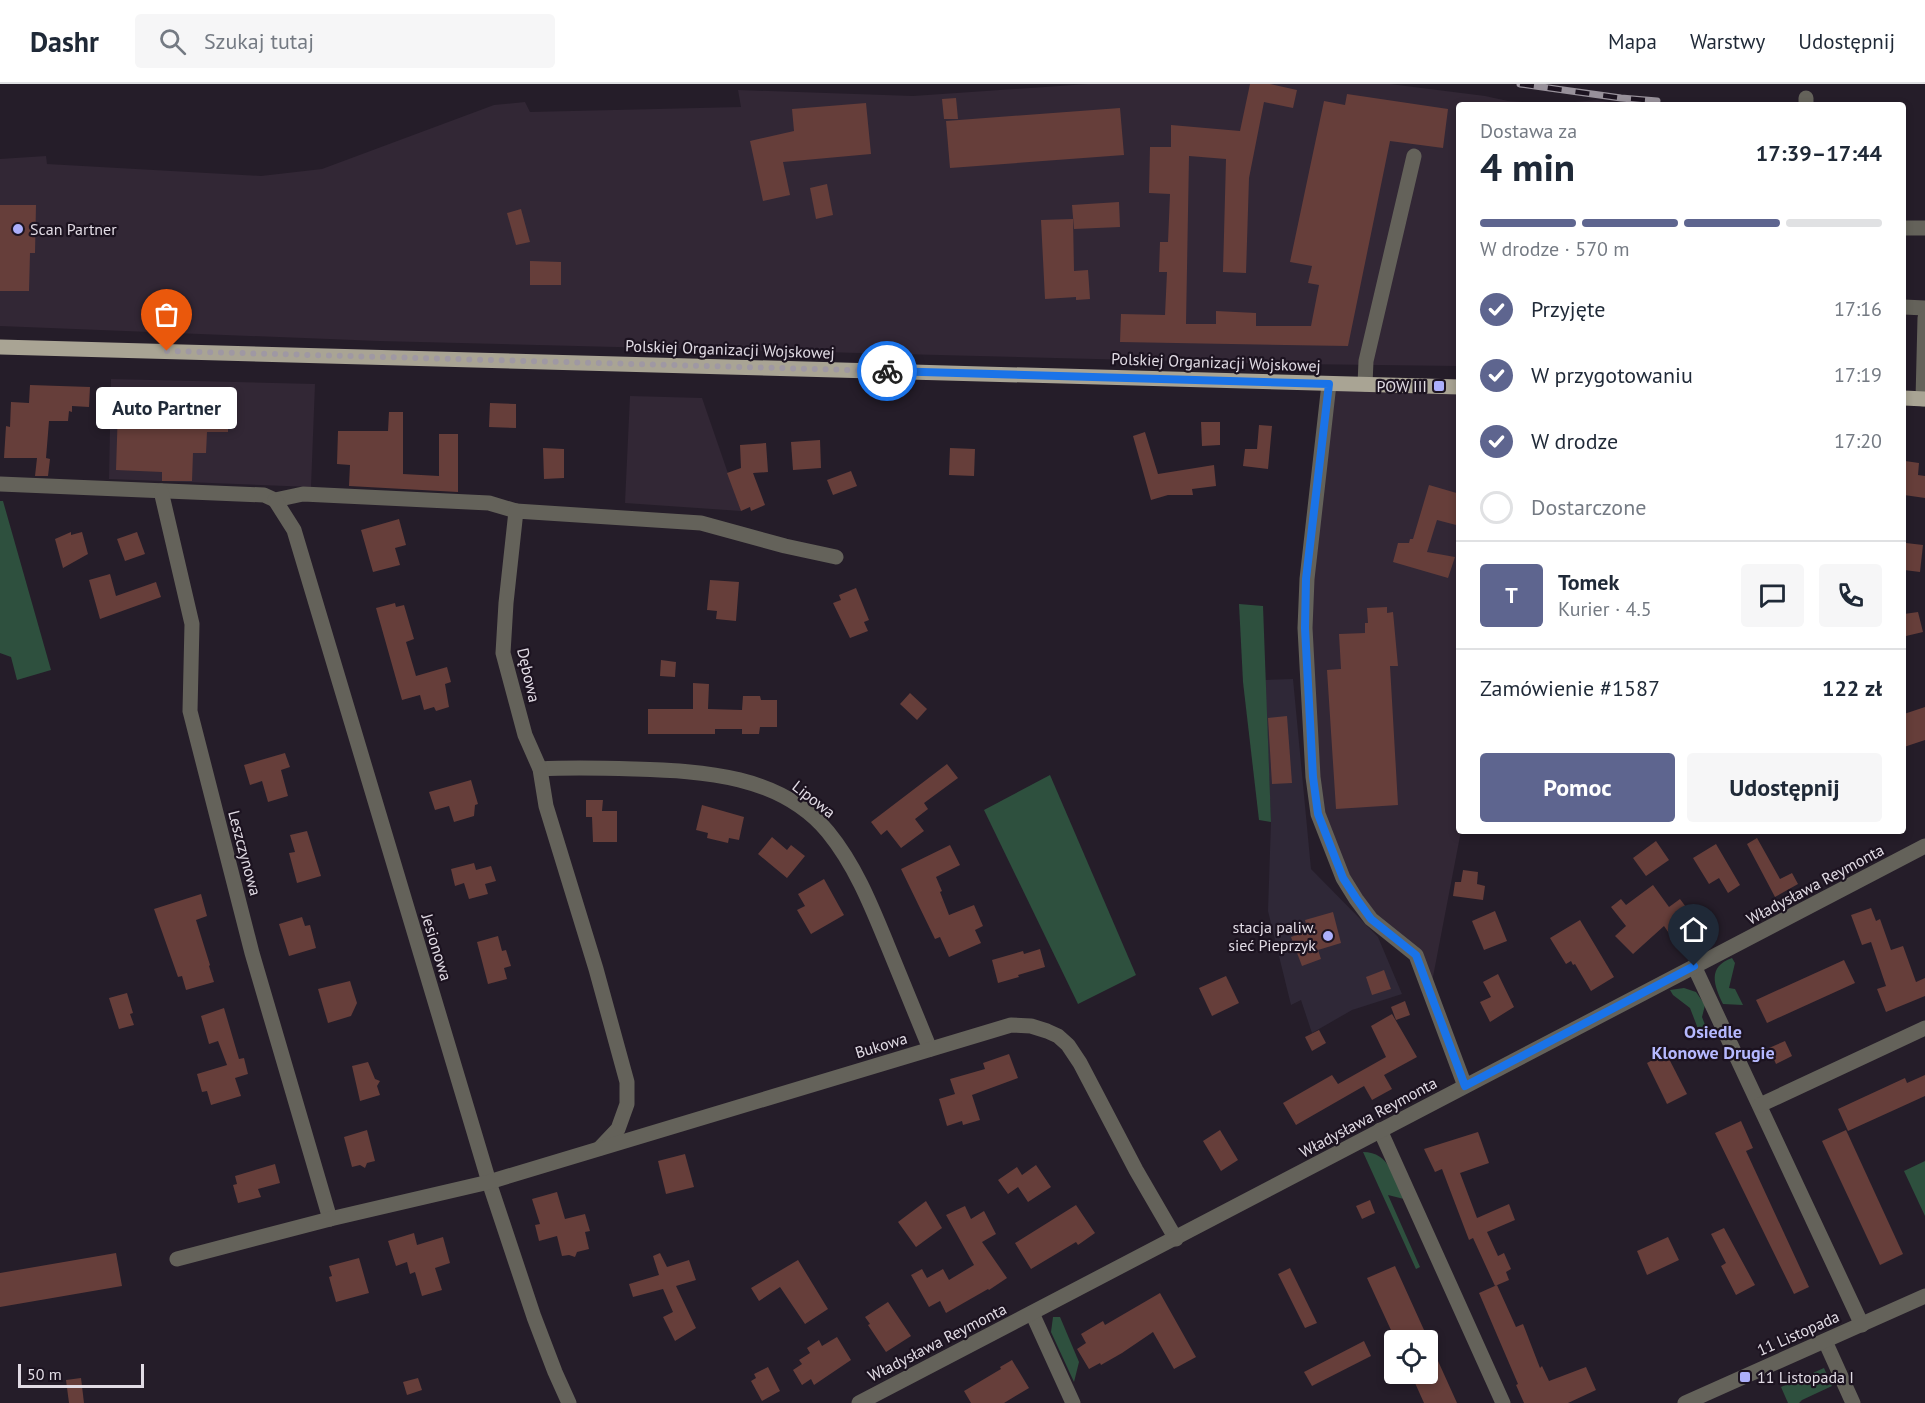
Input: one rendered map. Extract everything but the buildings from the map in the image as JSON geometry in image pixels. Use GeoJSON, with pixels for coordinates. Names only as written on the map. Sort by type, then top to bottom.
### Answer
{"type":"FeatureCollection","features":[{"type":"Feature","properties":{"kind":"main road","name":"Polskiej Organizacji Wojskowej"},"geometry":{"type":"LineString","coordinates":[[0,347],[1456,387]]}},
{"type":"Feature","properties":{"kind":"main road"},"geometry":{"type":"LineString","coordinates":[[1906,398],[1924,399]]}},
{"type":"Feature","properties":{"kind":"street"},"geometry":{"type":"LineString","coordinates":[[1365,384],[1366,361],[1414,156]]}},
{"type":"Feature","properties":{"kind":"street"},"geometry":{"type":"LineString","coordinates":[[1906,228],[1925,228]]}},
{"type":"Feature","properties":{"kind":"street"},"geometry":{"type":"LineString","coordinates":[[1906,307],[1925,308]]}},
{"type":"Feature","properties":{"kind":"street"},"geometry":{"type":"LineString","coordinates":[[1924,399],[1925,318]]}},
{"type":"Feature","properties":{"kind":"street"},"geometry":{"type":"LineString","coordinates":[[1329,384],[1306,579],[1306,651],[1313,777],[1318,814],[1343,878],[1356,898],[1371,919],[1416,955],[1465,1086]]}},
{"type":"Feature","properties":{"kind":"street"},"geometry":{"type":"LineString","coordinates":[[0,484],[264,495],[276,500],[303,494],[489,503],[516,511],[700,523],[836,557]]}},
{"type":"Feature","properties":{"kind":"street","name":"Leszczynowa"},"geometry":{"type":"LineString","coordinates":[[161,491],[192,624],[190,711],[252,953],[330,1219]]}},
{"type":"Feature","properties":{"kind":"street","name":"Jesionowa"},"geometry":{"type":"LineString","coordinates":[[276,500],[294,530],[489,1182],[534,1317],[569,1403]]}},
{"type":"Feature","properties":{"kind":"street","name":"Dębowa"},"geometry":{"type":"LineString","coordinates":[[516,511],[503,653],[525,735],[540,770],[546,806],[596,969],[627,1082],[627,1104],[618,1129],[600,1148]]}},
{"type":"Feature","properties":{"kind":"street","name":"Lipowa"},"geometry":{"type":"LineString","coordinates":[[540,770],[571,767],[682,771],[725,776],[776,792],[804,810],[827,831],[852,867],[871,906],[930,1049]]}},
{"type":"Feature","properties":{"kind":"street","name":"Władysława Reymonta"},"geometry":{"type":"LineString","coordinates":[[859,1403],[1925,846]]}},
{"type":"Feature","properties":{"kind":"street"},"geometry":{"type":"LineString","coordinates":[[1694,966],[1863,1325]]}},
{"type":"Feature","properties":{"kind":"street","name":"Bukowa"},"geometry":{"type":"LineString","coordinates":[[489,1182],[1011,1025],[1031,1026],[1058,1036],[1068,1045],[1176,1239]]}},
{"type":"Feature","properties":{"kind":"street"},"geometry":{"type":"LineString","coordinates":[[1760,1105],[1925,1028]]}},
{"type":"Feature","properties":{"kind":"street"},"geometry":{"type":"LineString","coordinates":[[1380,1130],[1503,1403]]}},
{"type":"Feature","properties":{"kind":"street"},"geometry":{"type":"LineString","coordinates":[[177,1259],[330,1219],[489,1182]]}},
{"type":"Feature","properties":{"kind":"street","name":"11 Listopada"},"geometry":{"type":"LineString","coordinates":[[1685,1403],[1925,1296]]}},
{"type":"Feature","properties":{"kind":"street"},"geometry":{"type":"LineString","coordinates":[[1032,1313],[1073,1403]]}},
{"type":"Feature","properties":{"kind":"street"},"geometry":{"type":"LineString","coordinates":[[1826,1341],[1853,1403]]}},
{"type":"Feature","properties":{"kind":"shaded area"},"geometry":{"type":"Polygon","coordinates":[[[1088,84],[1390,84],[1523,102],[1456,102],[1456,366],[379,341],[0,326],[0,159],[46,156],[47,164],[261,176],[322,169],[494,105],[525,102],[530,112],[741,107],[738,90],[913,96],[1088,84]]]}},
{"type":"Feature","properties":{"kind":"shaded area"},"geometry":{"type":"Polygon","coordinates":[[[1597,100],[1609,102],[1574,102],[1597,100]]]}},
{"type":"Feature","properties":{"kind":"shaded area"},"geometry":{"type":"Polygon","coordinates":[[[111,379],[315,384],[311,487],[109,479],[111,379]]]}},
{"type":"Feature","properties":{"kind":"shaded area"},"geometry":{"type":"Polygon","coordinates":[[[1328,390],[1456,394],[1456,834],[1460,834],[1432,982],[1371,919],[1318,814],[1305,628],[1328,390]]]}},
{"type":"Feature","properties":{"kind":"shaded area"},"geometry":{"type":"Polygon","coordinates":[[[630,396],[702,398],[741,511],[625,503],[630,396]]]}},
{"type":"Feature","properties":{"kind":"shaded area"},"geometry":{"type":"Polygon","coordinates":[[[1293,679],[1311,869],[1378,937],[1402,994],[1352,1010],[1312,1033],[1301,1000],[1291,1005],[1268,911],[1271,822],[1265,680],[1293,679]]]}},
{"type":"Feature","properties":{"kind":"green space"},"geometry":{"type":"Polygon","coordinates":[[[0,501],[3,501],[51,670],[17,680],[11,657],[0,653],[0,501]]]}},
{"type":"Feature","properties":{"kind":"green space"},"geometry":{"type":"Polygon","coordinates":[[[1239,604],[1263,606],[1271,822],[1259,820],[1243,682],[1239,604]]]}},
{"type":"Feature","properties":{"kind":"green space"},"geometry":{"type":"Polygon","coordinates":[[[1050,775],[1136,975],[1078,1004],[984,810],[1050,775]]]}},
{"type":"Feature","properties":{"kind":"green space"},"geometry":{"type":"Polygon","coordinates":[[[1732,958],[1735,963],[1729,988],[1735,989],[1743,1005],[1723,1004],[1715,983],[1719,966],[1732,958]]]}},
{"type":"Feature","properties":{"kind":"green space"},"geometry":{"type":"Polygon","coordinates":[[[1684,988],[1696,992],[1705,1005],[1702,1017],[1707,1030],[1700,1034],[1690,1008],[1670,990],[1684,988]]]}},
{"type":"Feature","properties":{"kind":"green space"},"geometry":{"type":"Polygon","coordinates":[[[1363,1152],[1379,1157],[1394,1175],[1404,1199],[1388,1195],[1420,1267],[1416,1269],[1363,1152]]]}},
{"type":"Feature","properties":{"kind":"green space"},"geometry":{"type":"Polygon","coordinates":[[[1925,1161],[1925,1216],[1904,1171],[1925,1161]]]}},
{"type":"Feature","properties":{"kind":"green space"},"geometry":{"type":"Polygon","coordinates":[[[1053,1317],[1060,1317],[1079,1362],[1074,1382],[1051,1332],[1053,1317]]]}},
{"type":"Feature","properties":{"kind":"green space"},"geometry":{"type":"Polygon","coordinates":[[[1824,1368],[1832,1386],[1799,1403],[1788,1403],[1781,1387],[1824,1368]]]}},
{"type":"Feature","properties":{"kind":"railway"},"geometry":{"type":"LineString","coordinates":[[1520,84],[1657,101]]}},
{"type":"Feature","properties":{"kind":"way so far"},"geometry":{"type":"LineString","coordinates":[[167,351],[887,371]]}},
{"type":"Feature","properties":{"kind":"place","name":"Scan Partner"},"geometry":{"type":"Point","coordinates":[18,229]}},
{"type":"Feature","properties":{"kind":"place","name":"Auto Partner"},"geometry":{"type":"Point","coordinates":[167,351]}},
{"type":"Feature","properties":{"kind":"place","name":"POW III"},"geometry":{"type":"Point","coordinates":[1439,386]}},
{"type":"Feature","properties":{"kind":"place","name":"stacja paliw. sieć Pieprzyk"},"geometry":{"type":"Point","coordinates":[1328,936]}},
{"type":"Feature","properties":{"kind":"place","name":"11 Listopada I"},"geometry":{"type":"Point","coordinates":[1745,1377]}},
{"type":"Feature","properties":{"kind":"district","name":"Osiedle Klonowe Drugie"},"geometry":{"type":"Point","coordinates":[1713,1041]}},
{"type":"Feature","properties":{"kind":"route"},"geometry":{"type":"LineString","coordinates":[[887,371],[1329,384],[1306,579],[1305,628],[1313,777],[1318,814],[1330,850],[1343,878],[1356,898],[1371,919],[1416,955],[1465,1086],[1694,966]]}}]}
